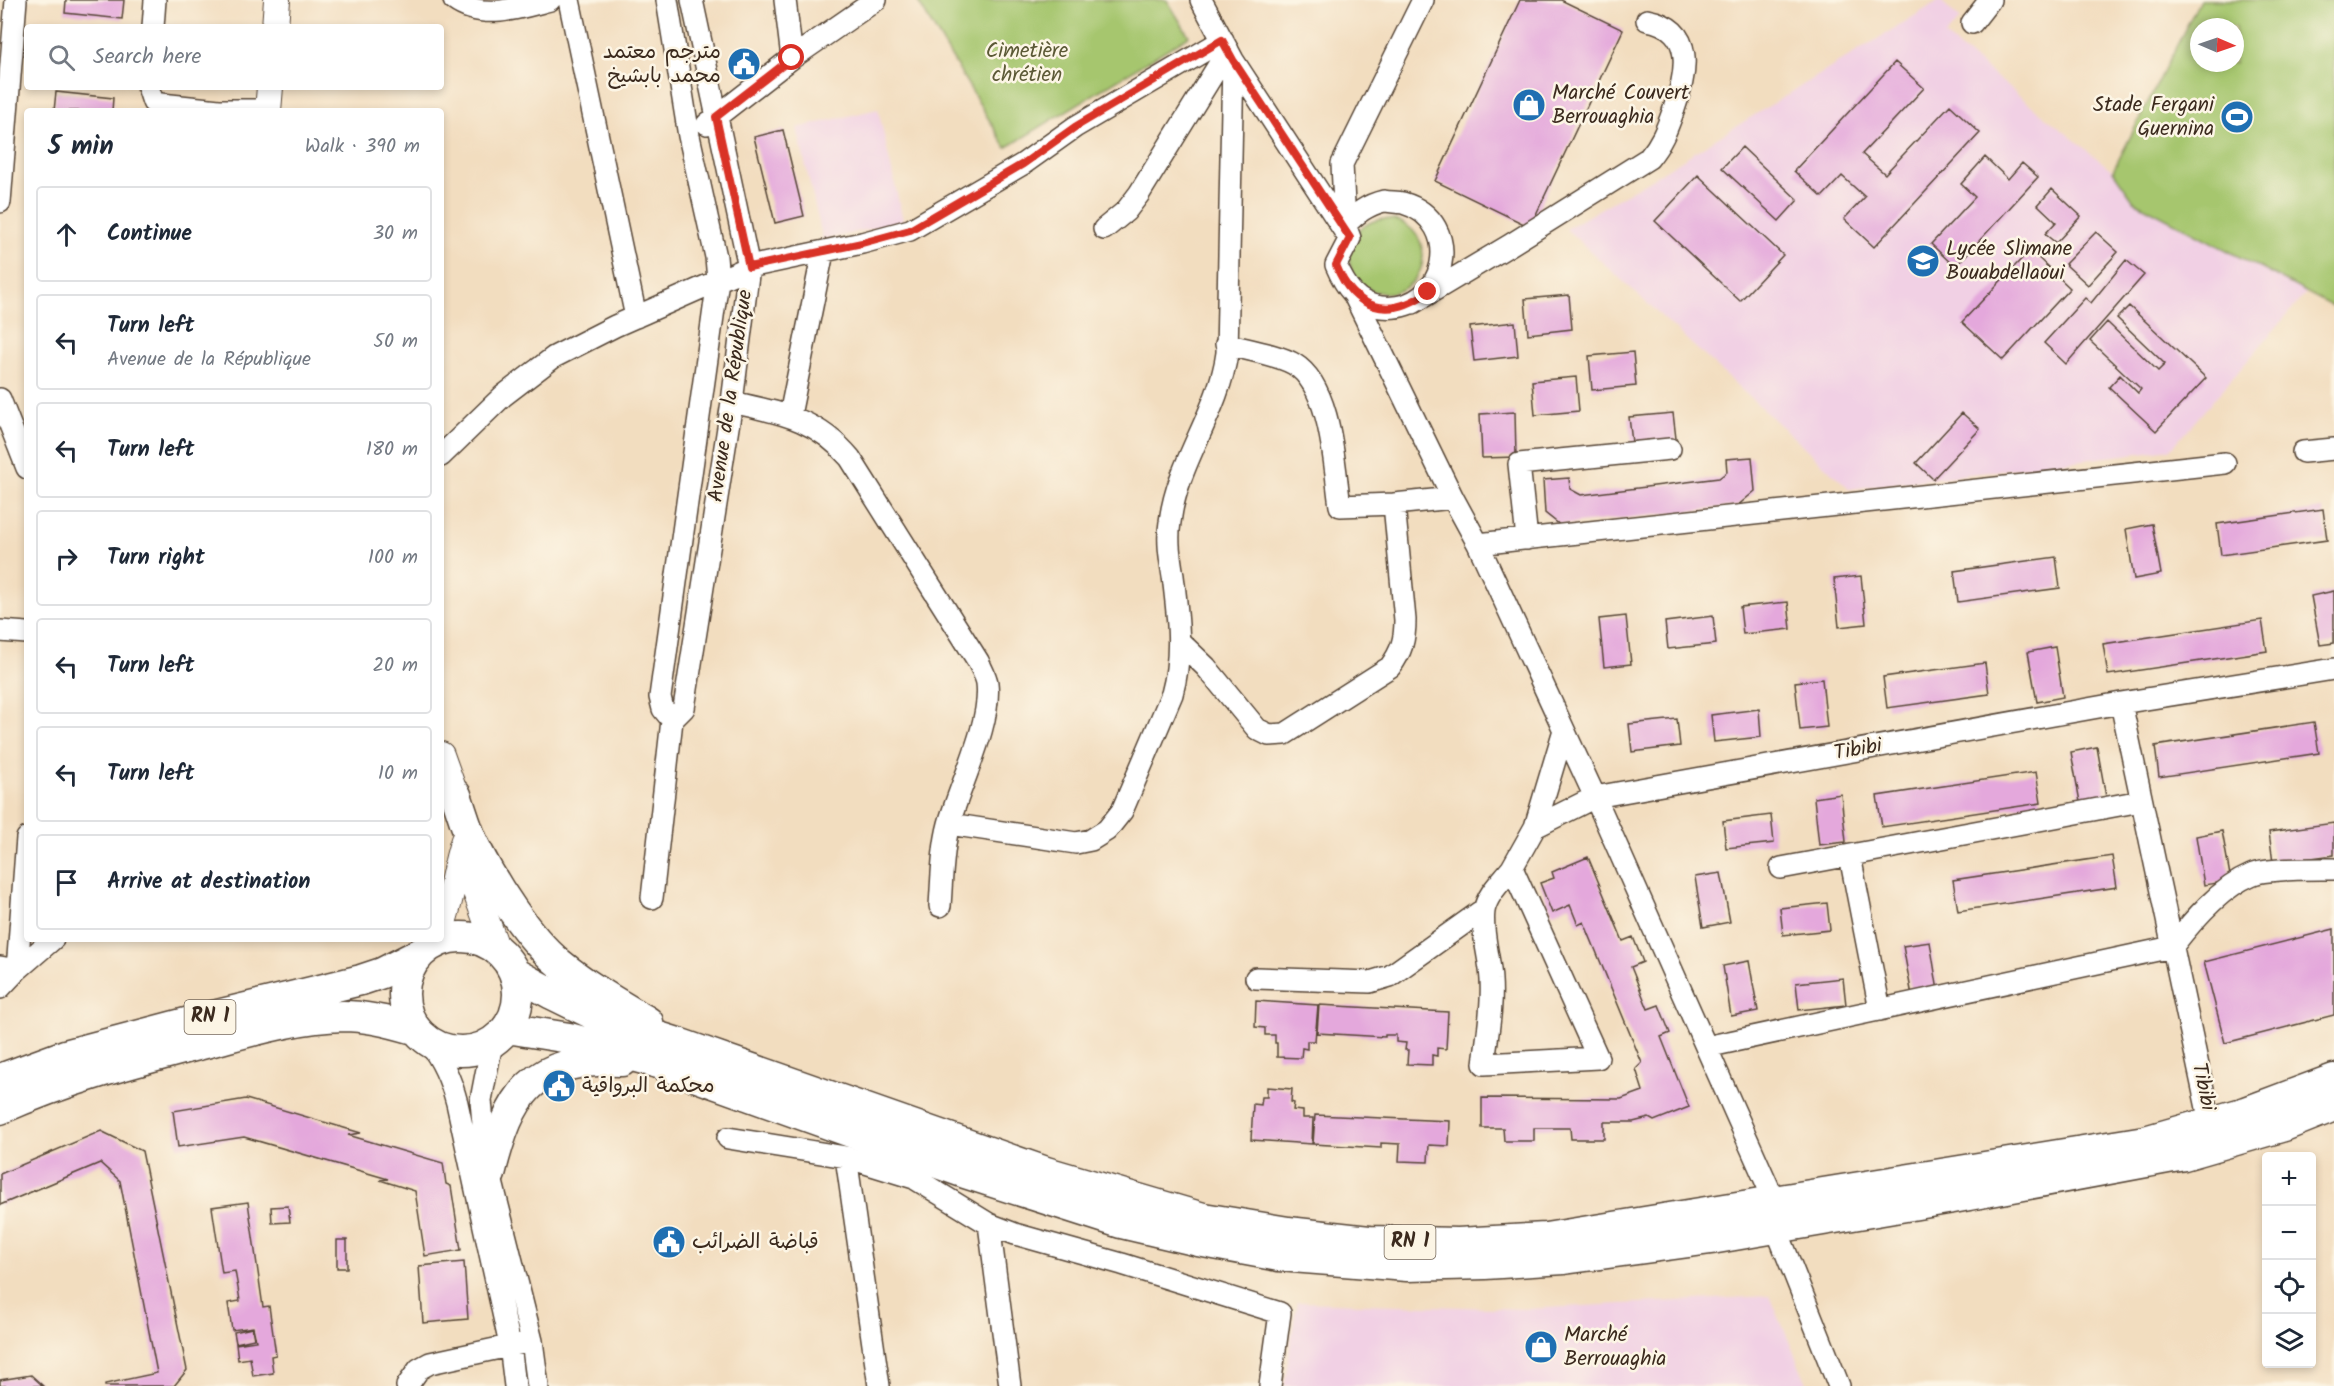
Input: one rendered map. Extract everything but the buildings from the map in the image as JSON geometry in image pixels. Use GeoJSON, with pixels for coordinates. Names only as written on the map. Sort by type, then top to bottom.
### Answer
{"type":"FeatureCollection","features":[{"type":"Feature","properties":{"kind":"highway"},"geometry":{"type":"LineString","coordinates":[[456,795],[474,846],[512,909],[533,938],[558,963],[668,1053]]}},
{"type":"Feature","properties":{"kind":"highway","name":"RN 1"},"geometry":{"type":"LineString","coordinates":[[444,938],[466,936],[482,940],[506,961],[569,1004],[668,1053],[965,1173],[1121,1223],[1198,1241],[1279,1256],[1407,1266],[1485,1264],[1564,1258],[2145,1141],[2246,1112],[2334,1079]]}},
{"type":"Feature","properties":{"kind":"highway","name":"RN 1"},"geometry":{"type":"LineString","coordinates":[[0,1079],[75,1052],[382,974],[430,942]]}},
{"type":"Feature","properties":{"kind":"highway"},"geometry":{"type":"LineString","coordinates":[[422,1036],[405,1011],[403,991],[407,971],[431,942]]}},
{"type":"Feature","properties":{"kind":"highway"},"geometry":{"type":"LineString","coordinates":[[500,1035],[514,1015],[518,1001],[518,987],[506,961]]}},
{"type":"Feature","properties":{"kind":"highway","name":"RN 1"},"geometry":{"type":"LineString","coordinates":[[0,1109],[33,1094],[113,1066],[254,1031],[320,1018],[363,1017],[422,1036],[450,1051],[471,1051],[500,1035],[569,1038],[668,1053]]}},
{"type":"Feature","properties":{"kind":"highway","name":"RN 1"},"geometry":{"type":"LineString","coordinates":[[490,1174],[505,1120],[516,1100],[547,1072],[571,1063],[668,1053]]}},
{"type":"Feature","properties":{"kind":"highway","name":"RN 1"},"geometry":{"type":"LineString","coordinates":[[1775,1215],[2184,1155],[2284,1126],[2334,1106]]}},
{"type":"Feature","properties":{"kind":"main road"},"geometry":{"type":"LineString","coordinates":[[275,24],[277,0]]}},
{"type":"Feature","properties":{"kind":"main road"},"geometry":{"type":"LineString","coordinates":[[444,763],[467,828],[476,892],[506,961]]}},
{"type":"Feature","properties":{"kind":"main road"},"geometry":{"type":"LineString","coordinates":[[444,915],[452,897],[456,863],[467,828]]}},
{"type":"Feature","properties":{"kind":"street"},"geometry":{"type":"LineString","coordinates":[[0,202],[16,0]]}},
{"type":"Feature","properties":{"kind":"street"},"geometry":{"type":"LineString","coordinates":[[153,24],[155,0]]}},
{"type":"Feature","properties":{"kind":"street"},"geometry":{"type":"LineString","coordinates":[[454,0],[478,10],[499,13],[550,0]]}},
{"type":"Feature","properties":{"kind":"street"},"geometry":{"type":"LineString","coordinates":[[569,0],[636,317]]}},
{"type":"Feature","properties":{"kind":"street","name":"Avenue de la République"},"geometry":{"type":"LineString","coordinates":[[667,0],[689,136],[716,257],[718,280],[660,697],[663,709],[672,720]]}},
{"type":"Feature","properties":{"kind":"street","name":"Avenue de la République"},"geometry":{"type":"LineString","coordinates":[[652,898],[672,720],[684,708],[732,402],[749,267],[692,0]]}},
{"type":"Feature","properties":{"kind":"street"},"geometry":{"type":"LineString","coordinates":[[784,0],[792,58]]}},
{"type":"Feature","properties":{"kind":"street"},"geometry":{"type":"LineString","coordinates":[[689,136],[792,58],[876,0]]}},
{"type":"Feature","properties":{"kind":"street"},"geometry":{"type":"LineString","coordinates":[[1201,0],[1228,50],[1347,232]]}},
{"type":"Feature","properties":{"kind":"street"},"geometry":{"type":"LineString","coordinates":[[1314,183],[1322,189],[1342,164],[1423,0]]}},
{"type":"Feature","properties":{"kind":"street"},"geometry":{"type":"LineString","coordinates":[[1972,23],[1990,0]]}},
{"type":"Feature","properties":{"kind":"street"},"geometry":{"type":"LineString","coordinates":[[1355,297],[1371,306],[1395,308],[1413,303],[1649,158],[1662,142],[1684,81],[1685,62],[1680,43],[1671,29],[1660,22],[1647,20]]}},
{"type":"Feature","properties":{"kind":"street"},"geometry":{"type":"LineString","coordinates":[[444,453],[503,396],[554,357],[636,317],[749,267],[910,230],[1023,164],[1075,127],[1228,50]]}},
{"type":"Feature","properties":{"kind":"street"},"geometry":{"type":"LineString","coordinates":[[1104,229],[1126,211],[1139,194],[1228,50]]}},
{"type":"Feature","properties":{"kind":"street"},"geometry":{"type":"LineString","coordinates":[[949,824],[1076,843],[1091,840],[1107,830],[1122,812],[1172,694],[1177,675],[1180,642],[1169,545],[1170,521],[1176,496],[1224,375],[1228,50]]}},
{"type":"Feature","properties":{"kind":"street"},"geometry":{"type":"LineString","coordinates":[[149,90],[153,102],[202,108]]}},
{"type":"Feature","properties":{"kind":"street"},"geometry":{"type":"LineString","coordinates":[[233,108],[269,103]]}},
{"type":"Feature","properties":{"kind":"street"},"geometry":{"type":"LineString","coordinates":[[1342,164],[1347,232]]}},
{"type":"Feature","properties":{"kind":"street"},"geometry":{"type":"LineString","coordinates":[[1413,303],[1428,292],[1438,276],[1442,258],[1441,241],[1433,224],[1419,211],[1403,203],[1384,201],[1374,203],[1357,212],[1347,232],[1336,265],[1343,283],[1355,297],[1453,498],[1478,544],[1595,798],[1706,1047],[1775,1215],[1839,1386]]}},
{"type":"Feature","properties":{"kind":"street"},"geometry":{"type":"LineString","coordinates":[[790,415],[822,252]]}},
{"type":"Feature","properties":{"kind":"street"},"geometry":{"type":"LineString","coordinates":[[1226,344],[1292,363],[1313,384],[1327,422],[1340,506],[1394,504],[1453,498]]}},
{"type":"Feature","properties":{"kind":"street"},"geometry":{"type":"LineString","coordinates":[[0,399],[24,460]]}},
{"type":"Feature","properties":{"kind":"street"},"geometry":{"type":"LineString","coordinates":[[732,402],[790,415],[827,434],[850,458],[978,662],[987,681],[987,702],[982,724],[949,824],[940,906]]}},
{"type":"Feature","properties":{"kind":"street"},"geometry":{"type":"LineString","coordinates":[[1527,539],[1519,464],[1670,448]]}},
{"type":"Feature","properties":{"kind":"street"},"geometry":{"type":"LineString","coordinates":[[2302,452],[2334,449]]}},
{"type":"Feature","properties":{"kind":"street"},"geometry":{"type":"LineString","coordinates":[[1478,544],[2225,463]]}},
{"type":"Feature","properties":{"kind":"street"},"geometry":{"type":"LineString","coordinates":[[1180,642],[1206,667],[1257,729],[1269,735],[1285,735],[1390,667],[1399,654],[1405,639],[1406,620],[1394,504]]}},
{"type":"Feature","properties":{"kind":"street"},"geometry":{"type":"LineString","coordinates":[[0,631],[24,633]]}},
{"type":"Feature","properties":{"kind":"street","name":"Tibibi"},"geometry":{"type":"LineString","coordinates":[[1535,827],[1595,798],[2121,703],[2334,669]]}},
{"type":"Feature","properties":{"kind":"street","name":"Tibibi"},"geometry":{"type":"LineString","coordinates":[[2121,703],[2210,1122]]}},
{"type":"Feature","properties":{"kind":"street"},"geometry":{"type":"LineString","coordinates":[[1512,868],[1598,1058],[1484,1064],[1491,1013],[1491,983],[1484,934],[1484,909],[1491,893],[1512,868],[1535,827],[1564,730]]}},
{"type":"Feature","properties":{"kind":"street"},"geometry":{"type":"LineString","coordinates":[[1781,868],[2141,801]]}},
{"type":"Feature","properties":{"kind":"street"},"geometry":{"type":"LineString","coordinates":[[1850,856],[1880,1010]]}},
{"type":"Feature","properties":{"kind":"street"},"geometry":{"type":"LineString","coordinates":[[0,988],[9,968],[24,860]]}},
{"type":"Feature","properties":{"kind":"street"},"geometry":{"type":"LineString","coordinates":[[1706,1047],[2172,947],[2192,920],[2231,888],[2252,875],[2268,872],[2334,869]]}},
{"type":"Feature","properties":{"kind":"street"},"geometry":{"type":"LineString","coordinates":[[1256,978],[1370,982],[1390,976],[1484,909]]}},
{"type":"Feature","properties":{"kind":"street"},"geometry":{"type":"LineString","coordinates":[[9,968],[48,942]]}},
{"type":"Feature","properties":{"kind":"street"},"geometry":{"type":"LineString","coordinates":[[500,1035],[481,1100],[490,1174],[532,1341],[538,1386]]}},
{"type":"Feature","properties":{"kind":"street"},"geometry":{"type":"LineString","coordinates":[[422,1036],[440,1056],[458,1102],[510,1345],[515,1386]]}},
{"type":"Feature","properties":{"kind":"street"},"geometry":{"type":"LineString","coordinates":[[728,1138],[846,1157],[914,1178],[989,1224],[1015,1234],[1280,1312],[1270,1386]]}},
{"type":"Feature","properties":{"kind":"street"},"geometry":{"type":"LineString","coordinates":[[846,1157],[879,1386]]}},
{"type":"Feature","properties":{"kind":"street"},"geometry":{"type":"LineString","coordinates":[[989,1224],[1010,1386]]}},
{"type":"Feature","properties":{"kind":"street"},"geometry":{"type":"LineString","coordinates":[[407,1386],[419,1369],[430,1363],[532,1341]]}},
{"type":"Feature","properties":{"kind":"shaded area","name":"Lycée Slimane Bouabdellaoui"},"geometry":{"type":"Polygon","coordinates":[[[1940,0],[1960,19],[1945,36],[2113,171],[2134,201],[2306,293],[2171,449],[1850,489],[1566,229],[1648,181],[1940,0]]]}},
{"type":"Feature","properties":{"kind":"shaded area"},"geometry":{"type":"Polygon","coordinates":[[[878,109],[903,221],[823,240],[797,128],[878,109]]]}},
{"type":"Feature","properties":{"kind":"shaded area","name":"Marché Berrouaghia"},"geometry":{"type":"Polygon","coordinates":[[[1770,1296],[1808,1386],[1284,1386],[1297,1302],[1528,1309],[1770,1296]]]}},
{"type":"Feature","properties":{"kind":"green space","name":"Cimetière chrétien"},"geometry":{"type":"Polygon","coordinates":[[[917,0],[1167,0],[1189,36],[1006,148],[917,0]]]}},
{"type":"Feature","properties":{"kind":"green space","name":"Stade Fergani Guernina"},"geometry":{"type":"Polygon","coordinates":[[[2200,0],[2334,0],[2334,307],[2134,201],[2113,171],[2190,20],[2190,72],[2244,72],[2244,18],[2191,18],[2200,0]]]}},
{"type":"Feature","properties":{"kind":"green space"},"geometry":{"type":"Polygon","coordinates":[[[1386,219],[1407,225],[1417,235],[1423,256],[1417,277],[1407,287],[1386,293],[1365,287],[1355,277],[1349,256],[1355,235],[1365,225],[1386,219]]]}},
{"type":"Feature","properties":{"kind":"place","name":"مترجم معتمد محمد بابشيخ"},"geometry":{"type":"Point","coordinates":[744,64]}},
{"type":"Feature","properties":{"kind":"place","name":"Marché Couvert Berrouaghia"},"geometry":{"type":"Point","coordinates":[1529,105]}},
{"type":"Feature","properties":{"kind":"place","name":"Stade Fergani Guernina"},"geometry":{"type":"Point","coordinates":[2237,117]}},
{"type":"Feature","properties":{"kind":"place","name":"Lycée Slimane Bouabdellaoui"},"geometry":{"type":"Point","coordinates":[1923,261]}},
{"type":"Feature","properties":{"kind":"place","name":"محكمة البرواقية"},"geometry":{"type":"Point","coordinates":[559,1086]}},
{"type":"Feature","properties":{"kind":"place","name":"قباضة الضرائب"},"geometry":{"type":"Point","coordinates":[669,1242]}},
{"type":"Feature","properties":{"kind":"place","name":"Marché Berrouaghia"},"geometry":{"type":"Point","coordinates":[1541,1347]}},
{"type":"Feature","properties":{"kind":"route"},"geometry":{"type":"LineString","coordinates":[[792,58],[716,117],[749,267],[862,243],[910,230],[1023,164],[1075,127],[1222,40],[1350,238],[1336,265],[1343,283],[1355,297],[1371,306],[1395,308],[1413,303],[1428,292]]}}]}
